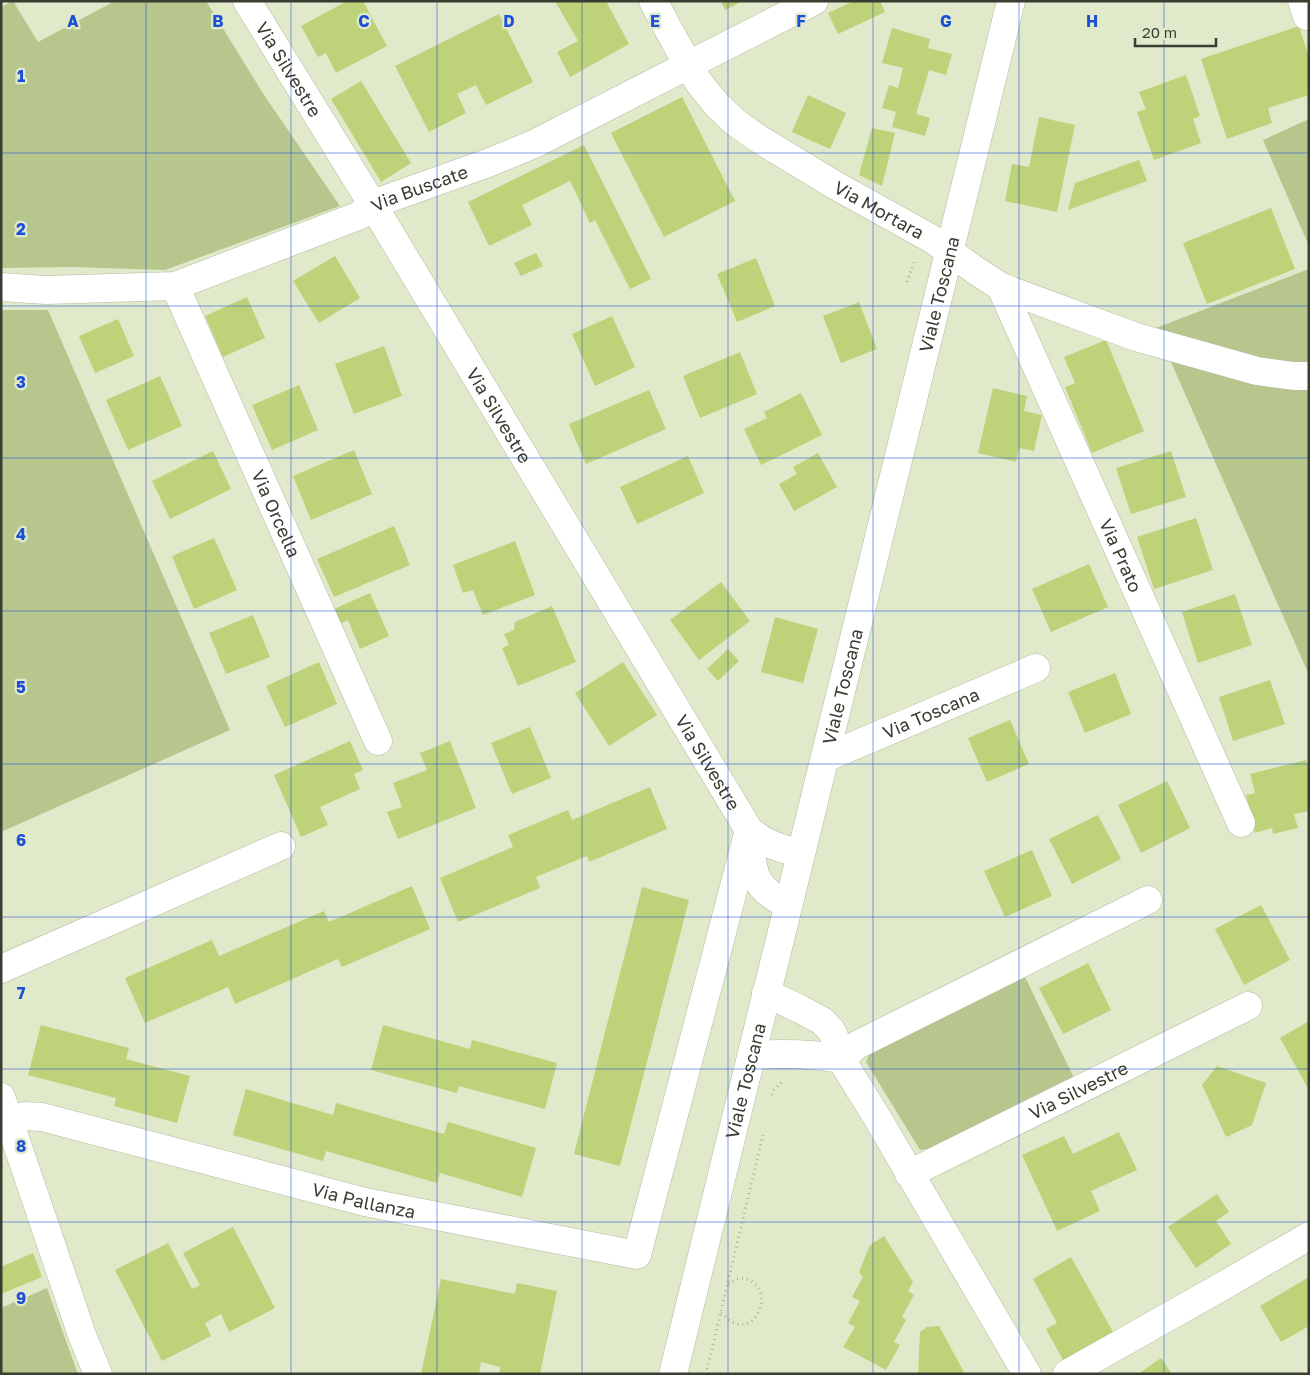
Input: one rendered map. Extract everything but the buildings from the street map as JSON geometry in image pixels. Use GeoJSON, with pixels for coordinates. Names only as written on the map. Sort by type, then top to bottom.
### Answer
{"type":"FeatureCollection","features":[{"type":"Feature","properties":{"kind":"street","name":"Via Silvestre"},"geometry":{"type":"LineString","coordinates":[[247,1],[374,207],[749,830],[757,838],[773,846],[801,853]]}},
{"type":"Feature","properties":{"kind":"street","name":"Via Mortara"},"geometry":{"type":"LineString","coordinates":[[653,1],[688,66],[716,105],[747,131],[833,184],[932,239],[1001,287],[1136,337],[1256,371],[1309,376]]}},
{"type":"Feature","properties":{"kind":"street","name":"Via Buscate"},"geometry":{"type":"LineString","coordinates":[[1,287],[46,290],[175,286],[358,216],[384,200],[488,163],[548,138],[814,1]]}},
{"type":"Feature","properties":{"kind":"street","name":"Viale Toscana"},"geometry":{"type":"LineString","coordinates":[[673,1374],[1011,1]]}},
{"type":"Feature","properties":{"kind":"street","name":"Via Orcella"},"geometry":{"type":"LineString","coordinates":[[175,286],[378,741]]}},
{"type":"Feature","properties":{"kind":"street","name":"Via Prato"},"geometry":{"type":"LineString","coordinates":[[1001,287],[1241,823]]}},
{"type":"Feature","properties":{"kind":"street","name":"Via Toscana"},"geometry":{"type":"LineString","coordinates":[[825,758],[1036,668]]}},
{"type":"Feature","properties":{"kind":"street","name":"Via Silvestre"},"geometry":{"type":"LineString","coordinates":[[749,830],[753,870],[758,880],[771,896],[788,904]]}},
{"type":"Feature","properties":{"kind":"street","name":"Via Pallanza"},"geometry":{"type":"LineString","coordinates":[[98,1374],[10,1152],[5,1109],[24,1116],[42,1117],[365,1202],[637,1255],[749,830]]}},
{"type":"Feature","properties":{"kind":"street"},"geometry":{"type":"LineString","coordinates":[[1,969],[281,846]]}},
{"type":"Feature","properties":{"kind":"street"},"geometry":{"type":"LineString","coordinates":[[841,1059],[857,1045],[1148,900]]}},
{"type":"Feature","properties":{"kind":"street"},"geometry":{"type":"LineString","coordinates":[[766,993],[800,1009],[827,1025],[834,1036],[841,1059],[1027,1374]]}},
{"type":"Feature","properties":{"kind":"street","name":"Via Silvestre"},"geometry":{"type":"LineString","coordinates":[[909,1174],[1248,1006]]}},
{"type":"Feature","properties":{"kind":"street"},"geometry":{"type":"LineString","coordinates":[[752,1055],[804,1053],[841,1059]]}},
{"type":"Feature","properties":{"kind":"street"},"geometry":{"type":"LineString","coordinates":[[1068,1374],[1309,1236]]}},
{"type":"Feature","properties":{"kind":"path"},"geometry":{"type":"LineString","coordinates":[[907,282],[915,258]]}},
{"type":"Feature","properties":{"kind":"path"},"geometry":{"type":"LineString","coordinates":[[706,1374],[765,1126]]}},
{"type":"Feature","properties":{"kind":"path"},"geometry":{"type":"LineString","coordinates":[[721,1312],[733,1322],[744,1324],[750,1323],[755,1319],[761,1307],[762,1294],[759,1288],[751,1281],[741,1278],[727,1285]]}},
{"type":"Feature","properties":{"kind":"green space"},"geometry":{"type":"Polygon","coordinates":[[[13,1],[38,42],[115,1],[206,1],[264,95],[340,206],[165,270],[71,267],[1,268],[1,7],[13,1]]]}},
{"type":"Feature","properties":{"kind":"green space"},"geometry":{"type":"Polygon","coordinates":[[[1309,119],[1309,246],[1263,140],[1309,119]]]}},
{"type":"Feature","properties":{"kind":"green space"},"geometry":{"type":"Polygon","coordinates":[[[1309,269],[1309,675],[1156,328],[1309,269]]]}},
{"type":"Feature","properties":{"kind":"green space"},"geometry":{"type":"Polygon","coordinates":[[[1,310],[48,310],[230,730],[1,832],[1,310]]]}},
{"type":"Feature","properties":{"kind":"green space"},"geometry":{"type":"Polygon","coordinates":[[[1024,975],[1074,1078],[935,1148],[920,1150],[866,1062],[871,1050],[1024,975]]]}},
{"type":"Feature","properties":{"kind":"green space"},"geometry":{"type":"Polygon","coordinates":[[[47,1288],[78,1374],[1,1374],[1,1308],[47,1288]]]}}]}
